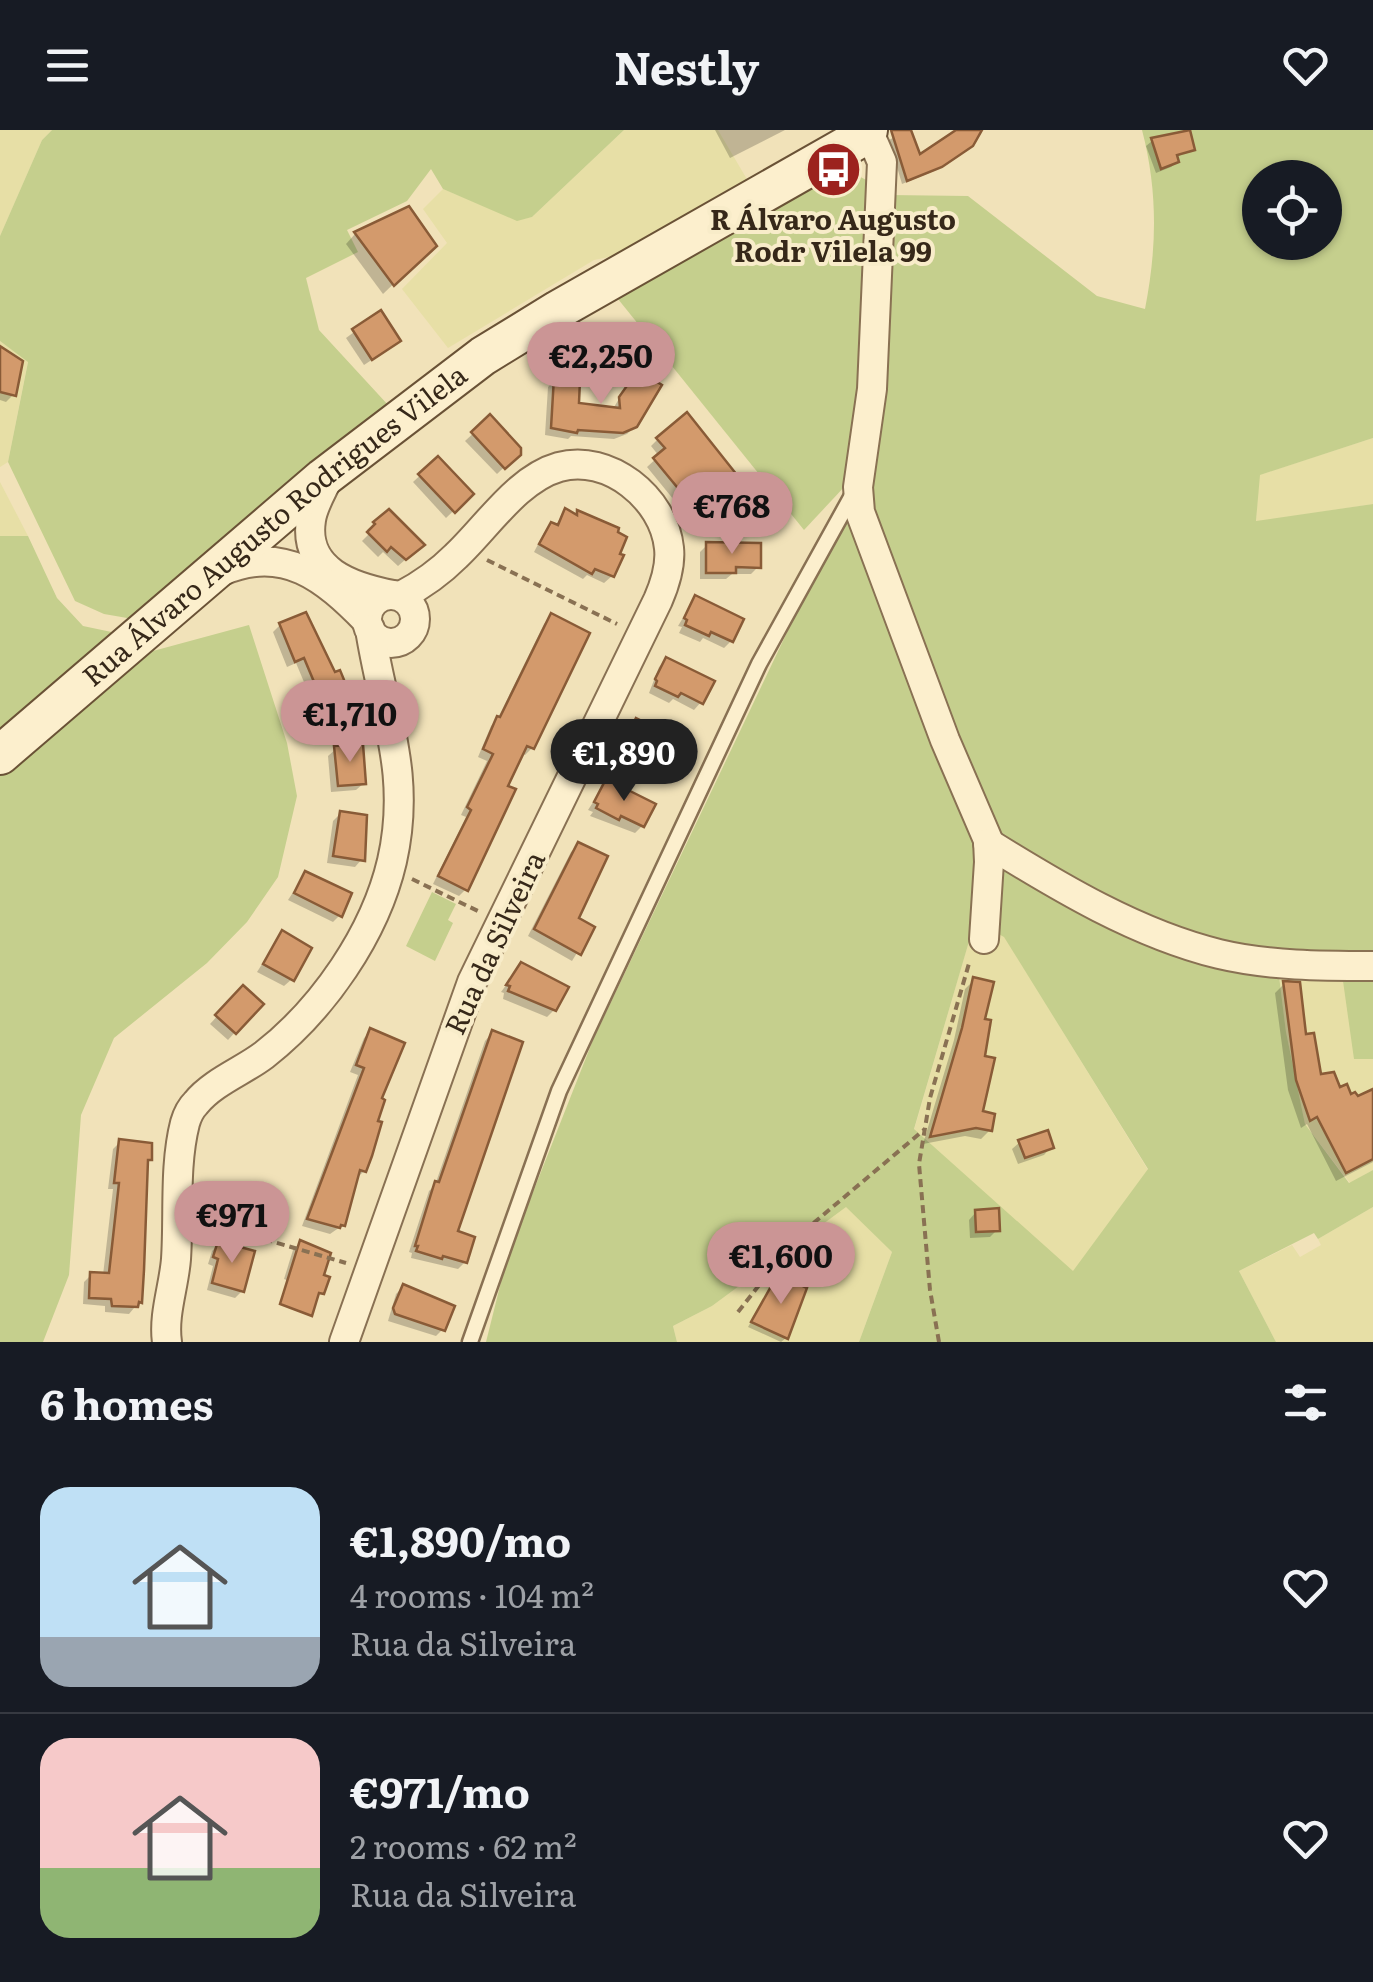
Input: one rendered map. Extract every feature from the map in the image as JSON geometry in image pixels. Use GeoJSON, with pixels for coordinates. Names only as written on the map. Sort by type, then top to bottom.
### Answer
{"type":"FeatureCollection","features":[{"type":"Feature","properties":{"kind":"main road","name":"Rua Álvaro Augusto Rodrigues Vilela"},"geometry":{"type":"LineString","coordinates":[[0,755],[330,473],[484,356],[857,140],[868,130]]}},
{"type":"Feature","properties":{"kind":"street"},"geometry":{"type":"LineString","coordinates":[[868,130],[882,162],[872,389],[858,487],[860,512],[988,844],[984,938]]}},
{"type":"Feature","properties":{"kind":"street","name":"Rua da Silveira"},"geometry":{"type":"LineString","coordinates":[[344,1342],[455,1024],[666,582],[670,548],[654,509],[618,474],[604,468],[575,464],[528,483],[460,553],[412,629],[398,659],[390,691],[390,718]]}},
{"type":"Feature","properties":{"kind":"street"},"geometry":{"type":"LineString","coordinates":[[310,536],[296,525],[270,525],[266,550],[272,558],[322,580],[387,642],[412,629],[412,608],[396,596],[348,583],[325,568],[314,552],[310,536],[312,515],[330,473]]}},
{"type":"Feature","properties":{"kind":"street","name":"Rua da Silveira"},"geometry":{"type":"LineString","coordinates":[[167,1342],[182,1146],[189,1112],[203,1096],[286,1035],[334,980],[373,914],[390,868],[400,805],[400,776],[368,625],[372,605],[377,599],[396,596],[460,553]]}},
{"type":"Feature","properties":{"kind":"street"},"geometry":{"type":"LineString","coordinates":[[207,578],[246,560],[263,559],[293,566]]}},
{"type":"Feature","properties":{"kind":"street"},"geometry":{"type":"LineString","coordinates":[[988,844],[1114,913],[1179,941],[1250,960],[1373,966]]}},
{"type":"Feature","properties":{"kind":"lane"},"geometry":{"type":"LineString","coordinates":[[470,1342],[558,1091],[759,664],[841,511],[858,487]]}},
{"type":"Feature","properties":{"kind":"path"},"geometry":{"type":"LineString","coordinates":[[460,553],[642,635]]}},
{"type":"Feature","properties":{"kind":"path"},"geometry":{"type":"LineString","coordinates":[[390,868],[502,923]]}},
{"type":"Feature","properties":{"kind":"path"},"geometry":{"type":"LineString","coordinates":[[939,1342],[930,1290],[919,1164],[930,1098],[967,964],[984,938]]}},
{"type":"Feature","properties":{"kind":"path"},"geometry":{"type":"LineString","coordinates":[[738,1312],[796,1237],[925,1129]]}},
{"type":"Feature","properties":{"kind":"path"},"geometry":{"type":"LineString","coordinates":[[178,1214],[369,1270]]}},
{"type":"Feature","properties":{"kind":"shaded area"},"geometry":{"type":"Polygon","coordinates":[[[0,130],[52,130],[42,140],[0,236],[0,130]]]}},
{"type":"Feature","properties":{"kind":"shaded area"},"geometry":{"type":"Polygon","coordinates":[[[624,130],[718,130],[748,181],[614,256],[594,260],[448,348],[402,289],[447,243],[423,209],[443,189],[517,220],[532,217],[624,130]]]}},
{"type":"Feature","properties":{"kind":"shaded area"},"geometry":{"type":"Polygon","coordinates":[[[0,341],[28,361],[8,462],[0,467],[0,341]]]}},
{"type":"Feature","properties":{"kind":"shaded area"},"geometry":{"type":"Polygon","coordinates":[[[1373,438],[1373,504],[1256,522],[1259,475],[1373,438]]]}},
{"type":"Feature","properties":{"kind":"shaded area"},"geometry":{"type":"Polygon","coordinates":[[[0,482],[28,536],[0,536],[0,482]]]}},
{"type":"Feature","properties":{"kind":"shaded area"},"geometry":{"type":"Polygon","coordinates":[[[975,920],[1004,936],[1148,1170],[1073,1272],[914,1130],[975,920]]]}},
{"type":"Feature","properties":{"kind":"shaded area"},"geometry":{"type":"Polygon","coordinates":[[[1373,951],[1373,1170],[1350,1183],[1305,1124],[1286,1032],[1276,952],[1373,951]]]}},
{"type":"Feature","properties":{"kind":"shaded area"},"geometry":{"type":"Polygon","coordinates":[[[846,1206],[892,1252],[859,1342],[677,1342],[673,1326],[712,1306],[846,1206]]]}},
{"type":"Feature","properties":{"kind":"shaded area"},"geometry":{"type":"Polygon","coordinates":[[[1373,1207],[1373,1342],[1276,1342],[1239,1271],[1292,1245],[1300,1257],[1321,1245],[1318,1239],[1373,1207]]]}},
{"type":"Feature","properties":{"kind":"green space"},"geometry":{"type":"Polygon","coordinates":[[[52,130],[624,130],[532,217],[517,221],[443,189],[431,169],[407,201],[347,230],[358,252],[306,278],[319,330],[389,406],[133,619],[104,614],[75,601],[8,462],[28,362],[0,341],[0,236],[42,140],[52,130]]]}},
{"type":"Feature","properties":{"kind":"green space"},"geometry":{"type":"Polygon","coordinates":[[[1142,130],[1373,130],[1373,438],[1260,475],[1256,521],[1373,504],[1373,951],[1276,952],[1286,1032],[1305,1124],[1349,1183],[1373,1170],[1373,1207],[1318,1239],[1314,1233],[1239,1271],[1276,1342],[859,1342],[892,1252],[846,1207],[712,1306],[673,1326],[677,1342],[486,1342],[507,1258],[593,1040],[840,521],[850,522],[868,514],[889,195],[968,196],[1097,296],[1145,309],[1154,220],[1142,130]],[[975,921],[914,1129],[1073,1271],[1148,1169],[1004,937],[975,921]]]}},
{"type":"Feature","properties":{"kind":"green space"},"geometry":{"type":"Polygon","coordinates":[[[843,168],[874,184],[861,434],[846,485],[804,530],[618,299],[843,168]]]}},
{"type":"Feature","properties":{"kind":"green space"},"geometry":{"type":"Polygon","coordinates":[[[0,536],[28,536],[57,598],[83,626],[121,634],[0,737],[0,536]]]}},
{"type":"Feature","properties":{"kind":"green space"},"geometry":{"type":"Polygon","coordinates":[[[249,625],[287,743],[297,796],[278,877],[247,922],[207,963],[114,1038],[81,1115],[69,1275],[43,1342],[0,1342],[0,774],[153,651],[249,625]]]}},
{"type":"Feature","properties":{"kind":"green space"},"geometry":{"type":"Polygon","coordinates":[[[432,892],[456,904],[448,920],[453,923],[435,961],[406,946],[432,892]]]}},
{"type":"Feature","properties":{"kind":"green space"},"geometry":{"type":"Polygon","coordinates":[[[1342,974],[1373,974],[1373,1059],[1354,1059],[1342,974]]]}},
{"type":"Feature","properties":{"kind":"building"},"geometry":{"type":"Polygon","coordinates":[[[891,130],[911,130],[920,154],[956,130],[982,130],[973,146],[942,167],[907,181],[891,130]]]}},
{"type":"Feature","properties":{"kind":"building"},"geometry":{"type":"Polygon","coordinates":[[[1190,130],[1195,150],[1177,155],[1179,162],[1161,169],[1151,138],[1190,130]]]}},
{"type":"Feature","properties":{"kind":"building"},"geometry":{"type":"Polygon","coordinates":[[[409,206],[437,246],[394,286],[354,232],[409,206]]]}},
{"type":"Feature","properties":{"kind":"building"},"geometry":{"type":"Polygon","coordinates":[[[381,310],[401,341],[372,360],[352,329],[381,310]]]}},
{"type":"Feature","properties":{"kind":"building"},"geometry":{"type":"Polygon","coordinates":[[[0,346],[23,361],[16,396],[0,392],[0,346]]]}},
{"type":"Feature","properties":{"kind":"building"},"geometry":{"type":"Polygon","coordinates":[[[642,373],[662,385],[637,427],[623,433],[577,433],[551,428],[554,377],[580,380],[579,403],[620,408],[619,397],[631,380],[637,383],[642,373]]]}},
{"type":"Feature","properties":{"kind":"building"},"geometry":{"type":"Polygon","coordinates":[[[687,412],[741,480],[723,495],[728,502],[705,521],[653,458],[665,448],[656,438],[687,412]]]}},
{"type":"Feature","properties":{"kind":"building"},"geometry":{"type":"Polygon","coordinates":[[[490,414],[521,448],[521,455],[505,469],[471,432],[490,414]]]}},
{"type":"Feature","properties":{"kind":"building"},"geometry":{"type":"Polygon","coordinates":[[[438,456],[474,494],[455,513],[418,474],[438,456]]]}},
{"type":"Feature","properties":{"kind":"building"},"geometry":{"type":"Polygon","coordinates":[[[565,508],[619,528],[618,532],[627,537],[614,577],[595,569],[592,574],[539,544],[551,522],[558,525],[565,508]]]}},
{"type":"Feature","properties":{"kind":"building"},"geometry":{"type":"Polygon","coordinates":[[[389,509],[425,545],[406,560],[391,547],[387,552],[367,532],[389,509]]]}},
{"type":"Feature","properties":{"kind":"building"},"geometry":{"type":"Polygon","coordinates":[[[706,542],[761,543],[761,568],[736,567],[736,573],[706,573],[706,542]]]}},
{"type":"Feature","properties":{"kind":"building"},"geometry":{"type":"Polygon","coordinates":[[[695,595],[744,619],[733,642],[685,625],[684,618],[695,595]]]}},
{"type":"Feature","properties":{"kind":"building"},"geometry":{"type":"Polygon","coordinates":[[[306,612],[335,672],[340,670],[356,709],[330,720],[304,658],[295,662],[279,623],[306,612]]]}},
{"type":"Feature","properties":{"kind":"building"},"geometry":{"type":"Polygon","coordinates":[[[551,613],[590,633],[534,749],[527,746],[508,786],[516,789],[468,891],[438,876],[493,754],[483,749],[497,716],[500,717],[551,613]]]}},
{"type":"Feature","properties":{"kind":"building"},"geometry":{"type":"Polygon","coordinates":[[[666,657],[715,681],[703,704],[655,686],[666,657]]]}},
{"type":"Feature","properties":{"kind":"building"},"geometry":{"type":"Polygon","coordinates":[[[636,718],[685,742],[674,764],[652,754],[649,759],[625,748],[628,742],[624,741],[636,718]]]}},
{"type":"Feature","properties":{"kind":"building"},"geometry":{"type":"Polygon","coordinates":[[[363,744],[366,784],[338,786],[334,746],[363,744]]]}},
{"type":"Feature","properties":{"kind":"building"},"geometry":{"type":"Polygon","coordinates":[[[606,779],[656,804],[644,827],[596,808],[598,804],[594,802],[606,779]]]}},
{"type":"Feature","properties":{"kind":"building"},"geometry":{"type":"Polygon","coordinates":[[[340,811],[367,815],[365,861],[333,856],[340,811]]]}},
{"type":"Feature","properties":{"kind":"building"},"geometry":{"type":"Polygon","coordinates":[[[578,842],[608,856],[579,918],[595,927],[581,955],[534,929],[578,842]]]}},
{"type":"Feature","properties":{"kind":"building"},"geometry":{"type":"Polygon","coordinates":[[[305,871],[352,893],[342,917],[294,893],[305,871]]]}},
{"type":"Feature","properties":{"kind":"building"},"geometry":{"type":"Polygon","coordinates":[[[282,930],[312,948],[294,981],[263,964],[282,930]]]}},
{"type":"Feature","properties":{"kind":"building"},"geometry":{"type":"Polygon","coordinates":[[[521,962],[569,987],[556,1011],[508,991],[510,986],[506,985],[521,962]]]}},
{"type":"Feature","properties":{"kind":"building"},"geometry":{"type":"Polygon","coordinates":[[[973,977],[994,982],[985,1019],[991,1020],[985,1056],[995,1058],[983,1111],[995,1114],[992,1131],[976,1128],[930,1137],[962,1028],[973,977]]]}},
{"type":"Feature","properties":{"kind":"building"},"geometry":{"type":"Polygon","coordinates":[[[1283,981],[1300,982],[1306,1034],[1314,1033],[1321,1074],[1334,1072],[1340,1087],[1347,1084],[1351,1094],[1355,1092],[1358,1096],[1373,1089],[1373,1159],[1346,1173],[1317,1117],[1310,1121],[1296,1080],[1283,981]]]}},
{"type":"Feature","properties":{"kind":"building"},"geometry":{"type":"Polygon","coordinates":[[[243,985],[264,1004],[236,1034],[215,1015],[243,985]]]}},
{"type":"Feature","properties":{"kind":"building"},"geometry":{"type":"Polygon","coordinates":[[[370,1028],[405,1043],[382,1098],[385,1100],[378,1121],[382,1122],[372,1156],[366,1172],[360,1170],[345,1226],[340,1228],[307,1219],[364,1068],[356,1065],[370,1028]]]}},
{"type":"Feature","properties":{"kind":"building"},"geometry":{"type":"Polygon","coordinates":[[[492,1030],[523,1042],[458,1231],[475,1237],[467,1263],[443,1256],[442,1259],[416,1251],[415,1246],[492,1030]]]}},
{"type":"Feature","properties":{"kind":"building"},"geometry":{"type":"Polygon","coordinates":[[[1048,1130],[1054,1148],[1025,1158],[1018,1140],[1048,1130]]]}},
{"type":"Feature","properties":{"kind":"building"},"geometry":{"type":"Polygon","coordinates":[[[119,1139],[152,1143],[142,1303],[138,1307],[112,1306],[111,1299],[89,1298],[90,1272],[109,1273],[119,1183],[114,1183],[119,1139]]]}},
{"type":"Feature","properties":{"kind":"building"},"geometry":{"type":"Polygon","coordinates":[[[999,1208],[1000,1231],[976,1232],[975,1210],[999,1208]]]}},
{"type":"Feature","properties":{"kind":"building"},"geometry":{"type":"Polygon","coordinates":[[[300,1240],[331,1253],[324,1275],[330,1277],[324,1294],[319,1293],[312,1316],[280,1304],[300,1240]]]}},
{"type":"Feature","properties":{"kind":"building"},"geometry":{"type":"Polygon","coordinates":[[[218,1241],[255,1251],[244,1292],[212,1283],[218,1241]]]}},
{"type":"Feature","properties":{"kind":"building"},"geometry":{"type":"Polygon","coordinates":[[[778,1274],[807,1288],[788,1339],[751,1322],[778,1274]]]}},
{"type":"Feature","properties":{"kind":"building"},"geometry":{"type":"Polygon","coordinates":[[[403,1284],[455,1306],[445,1331],[395,1314],[393,1308],[403,1284]]]}},
{"type":"Feature","properties":{"kind":"place","name":"R Álvaro Augusto Rodr Vilela 99"},"geometry":{"type":"Point","coordinates":[833,169]}}]}
